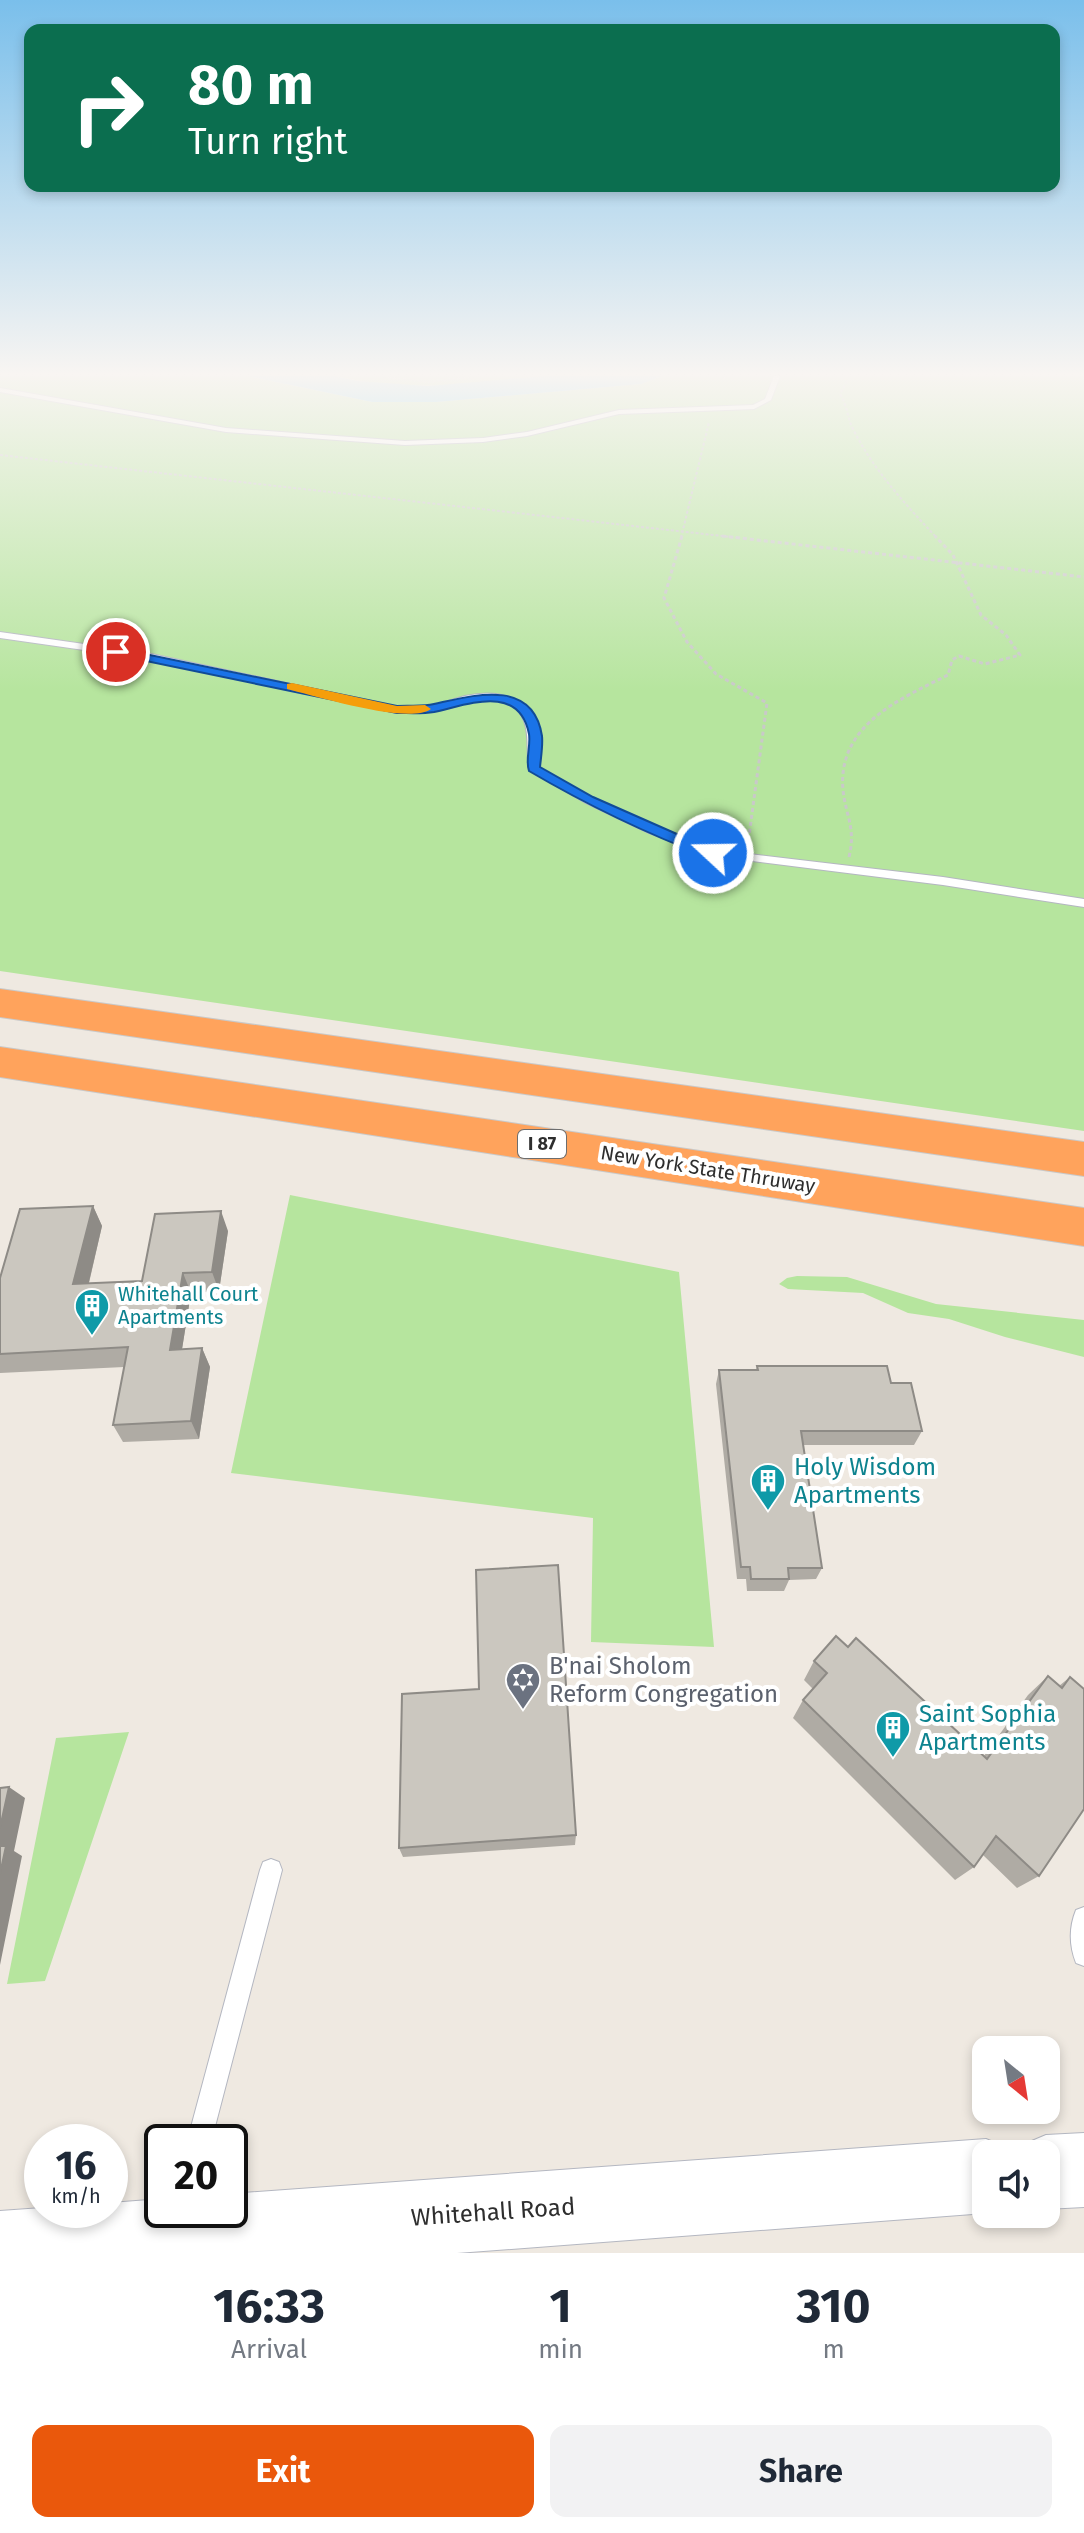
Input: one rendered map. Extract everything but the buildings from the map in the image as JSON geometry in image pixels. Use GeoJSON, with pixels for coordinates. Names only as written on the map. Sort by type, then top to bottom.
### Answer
{"type":"FeatureCollection","features":[{"type":"Feature","properties":{"kind":"highway"},"geometry":{"type":"LineString","coordinates":[[0,1003],[1084,1159]]}},
{"type":"Feature","properties":{"kind":"highway","name":"New York State Thruway"},"geometry":{"type":"LineString","coordinates":[[0,1062],[1084,1227]]}},
{"type":"Feature","properties":{"kind":"street"},"geometry":{"type":"LineString","coordinates":[[1060,2171],[1084,2170]]}},
{"type":"Feature","properties":{"kind":"street","name":"Whitehall Road"},"geometry":{"type":"LineString","coordinates":[[248,2219],[972,2177]]}},
{"type":"Feature","properties":{"kind":"street","name":"Whitehall Road"},"geometry":{"type":"LineString","coordinates":[[0,2249],[149,2228]]}},
{"type":"Feature","properties":{"kind":"lane"},"geometry":{"type":"LineString","coordinates":[[0,635],[147,656],[397,710],[431,709],[471,698],[498,697],[511,702],[526,714],[535,735],[533,768],[653,831],[713,853],[1084,903]]}},
{"type":"Feature","properties":{"kind":"lane"},"geometry":{"type":"LineString","coordinates":[[204,2124],[271,1870]]}},
{"type":"Feature","properties":{"kind":"lane"},"geometry":{"type":"LineString","coordinates":[[1084,1918],[1081,1928],[1084,1955]]}},
{"type":"Feature","properties":{"kind":"path"},"geometry":{"type":"LineString","coordinates":[[235,481],[1084,577]]}},
{"type":"Feature","properties":{"kind":"path"},"geometry":{"type":"LineString","coordinates":[[696,481],[664,598],[687,642],[716,674],[767,703],[746,857]]}},
{"type":"Feature","properties":{"kind":"path"},"geometry":{"type":"LineString","coordinates":[[848,870],[853,832],[843,785],[850,746],[869,718],[948,675],[952,660],[959,656],[985,664],[1020,655],[1006,635],[981,615],[957,563],[886,481]]}},
{"type":"Feature","properties":{"kind":"green space"},"geometry":{"type":"Polygon","coordinates":[[[0,481],[1084,481],[1084,1131],[0,971],[0,481]]]}},
{"type":"Feature","properties":{"kind":"green space"},"geometry":{"type":"Polygon","coordinates":[[[290,1195],[679,1272],[714,1647],[591,1642],[593,1518],[231,1473],[290,1195]]]}},
{"type":"Feature","properties":{"kind":"green space"},"geometry":{"type":"Polygon","coordinates":[[[797,1276],[847,1277],[936,1304],[1084,1320],[1084,1357],[949,1319],[908,1313],[863,1293],[788,1289],[779,1284],[797,1276]]]}},
{"type":"Feature","properties":{"kind":"green space"},"geometry":{"type":"Polygon","coordinates":[[[129,1732],[45,1981],[7,1984],[56,1738],[129,1732]]]}},
{"type":"Feature","properties":{"kind":"slow traffic"},"geometry":{"type":"LineString","coordinates":[[292,687],[397,710],[425,709]]}},
{"type":"Feature","properties":{"kind":"place","name":"Whitehall Court Apartments"},"geometry":{"type":"Point","coordinates":[92,1337]}},
{"type":"Feature","properties":{"kind":"place","name":"Holy Wisdom Apartments"},"geometry":{"type":"Point","coordinates":[768,1512]}},
{"type":"Feature","properties":{"kind":"place","name":"B'nai Sholom Reform Congregation"},"geometry":{"type":"Point","coordinates":[523,1711]}},
{"type":"Feature","properties":{"kind":"place","name":"Saint Sophia Apartments"},"geometry":{"type":"Point","coordinates":[893,1759]}},
{"type":"Feature","properties":{"kind":"route"},"geometry":{"type":"LineString","coordinates":[[116,652],[250,677],[397,710],[431,709],[471,698],[498,697],[511,702],[526,714],[535,735],[533,768],[588,800],[653,831],[713,853]]}}]}
